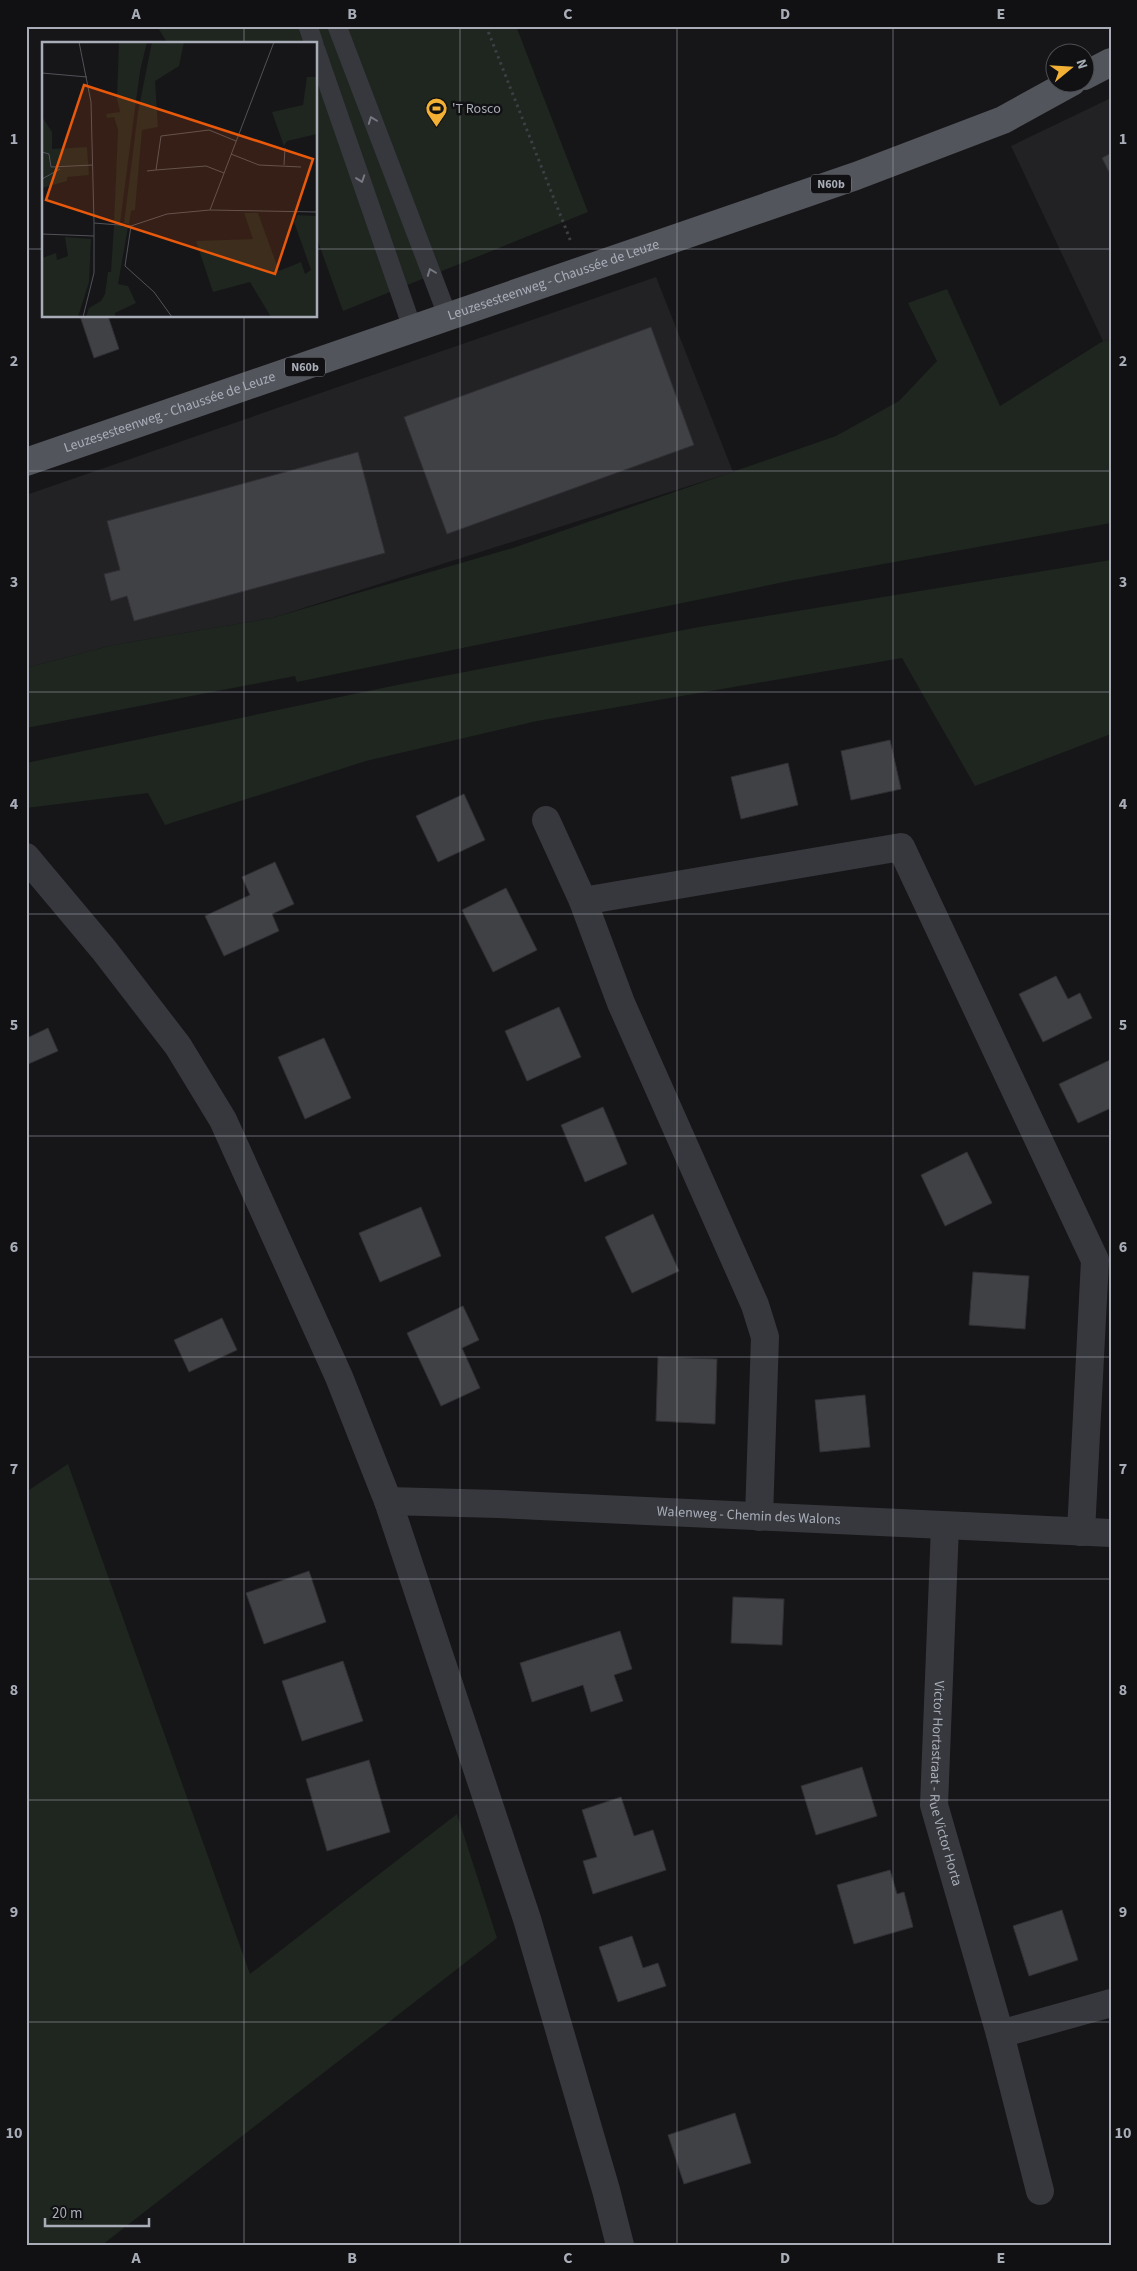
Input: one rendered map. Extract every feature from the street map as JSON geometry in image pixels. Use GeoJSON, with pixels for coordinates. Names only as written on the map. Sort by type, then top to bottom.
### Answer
{"type":"FeatureCollection","features":[{"type":"Feature","properties":{"kind":"main road"},"geometry":{"type":"LineString","coordinates":[[1094,71],[1111,62]]}},
{"type":"Feature","properties":{"kind":"main road","name":"Leuzesesteenweg - Chaussée de Leuze"},"geometry":{"type":"LineString","coordinates":[[26,462],[856,176],[1003,120],[1054,92]]}},
{"type":"Feature","properties":{"kind":"street"},"geometry":{"type":"LineString","coordinates":[[546,820],[583,901],[620,1003],[755,1305],[765,1337],[759,1517]]}},
{"type":"Feature","properties":{"kind":"street"},"geometry":{"type":"LineString","coordinates":[[583,901],[902,848],[1095,1260],[1081,1532]]}},
{"type":"Feature","properties":{"kind":"street"},"geometry":{"type":"LineString","coordinates":[[26,857],[104,950],[178,1046],[223,1120],[335,1369],[388,1501],[527,1919],[606,2190],[620,2245]]}},
{"type":"Feature","properties":{"kind":"street","name":"Walenweg - Chemin des Walons"},"geometry":{"type":"LineString","coordinates":[[388,1501],[1111,1534]]}},
{"type":"Feature","properties":{"kind":"street","name":"Victor Hortastraat - Rue Victor Horta"},"geometry":{"type":"LineString","coordinates":[[946,1526],[934,1805],[1000,2034],[1040,2191]]}},
{"type":"Feature","properties":{"kind":"street"},"geometry":{"type":"LineString","coordinates":[[1000,2034],[1111,2003]]}},
{"type":"Feature","properties":{"kind":"lane"},"geometry":{"type":"LineString","coordinates":[[308,26],[313,42]]}},
{"type":"Feature","properties":{"kind":"lane"},"geometry":{"type":"LineString","coordinates":[[337,26],[448,317]]}},
{"type":"Feature","properties":{"kind":"lane"},"geometry":{"type":"LineString","coordinates":[[318,56],[413,330]]}},
{"type":"Feature","properties":{"kind":"path"},"geometry":{"type":"LineString","coordinates":[[486,26],[584,270]]}},
{"type":"Feature","properties":{"kind":"shaded area","name":"'T Rosco"},"geometry":{"type":"Polygon","coordinates":[[[157,26],[516,26],[588,212],[343,311],[318,242],[318,42],[167,42],[157,26]]]}},
{"type":"Feature","properties":{"kind":"shaded area"},"geometry":{"type":"Polygon","coordinates":[[[1111,98],[1111,339],[1103,341],[1011,146],[1111,98]]]}},
{"type":"Feature","properties":{"kind":"shaded area"},"geometry":{"type":"Polygon","coordinates":[[[656,277],[733,472],[272,618],[113,645],[26,668],[26,495],[656,277]]]}},
{"type":"Feature","properties":{"kind":"shaded area"},"geometry":{"type":"Polygon","coordinates":[[[947,289],[1000,406],[1103,341],[1111,339],[1111,523],[789,581],[297,682],[295,676],[26,728],[26,668],[113,645],[272,618],[513,548],[836,436],[899,401],[937,361],[908,303],[947,289]]]}},
{"type":"Feature","properties":{"kind":"shaded area"},"geometry":{"type":"Polygon","coordinates":[[[1111,560],[1111,734],[975,786],[902,658],[537,721],[366,761],[165,825],[148,793],[26,808],[26,763],[397,685],[699,627],[1111,560]]]}},
{"type":"Feature","properties":{"kind":"shaded area"},"geometry":{"type":"Polygon","coordinates":[[[68,1464],[250,1974],[457,1814],[497,1938],[102,2245],[26,2245],[26,1492],[68,1464]]]}},
{"type":"Feature","properties":{"kind":"building"},"geometry":{"type":"Polygon","coordinates":[[[1111,153],[1111,176],[1102,158],[1111,153]]]}},
{"type":"Feature","properties":{"kind":"building"},"geometry":{"type":"Polygon","coordinates":[[[81,318],[109,318],[119,349],[94,358],[81,318]]]}},
{"type":"Feature","properties":{"kind":"building"},"geometry":{"type":"Polygon","coordinates":[[[651,327],[694,445],[447,534],[404,417],[651,327]]]}},
{"type":"Feature","properties":{"kind":"building"},"geometry":{"type":"Polygon","coordinates":[[[358,452],[385,553],[134,621],[127,596],[111,601],[104,574],[120,570],[107,521],[358,452]]]}},
{"type":"Feature","properties":{"kind":"building"},"geometry":{"type":"Polygon","coordinates":[[[890,740],[901,789],[851,800],[841,751],[890,740]]]}},
{"type":"Feature","properties":{"kind":"building"},"geometry":{"type":"Polygon","coordinates":[[[788,763],[798,805],[741,819],[731,777],[788,763]]]}},
{"type":"Feature","properties":{"kind":"building"},"geometry":{"type":"Polygon","coordinates":[[[464,794],[485,840],[438,862],[416,816],[464,794]]]}},
{"type":"Feature","properties":{"kind":"building"},"geometry":{"type":"Polygon","coordinates":[[[275,862],[294,904],[272,914],[279,931],[224,956],[205,916],[250,895],[242,877],[275,862]]]}},
{"type":"Feature","properties":{"kind":"building"},"geometry":{"type":"Polygon","coordinates":[[[506,888],[537,950],[493,972],[462,910],[506,888]]]}},
{"type":"Feature","properties":{"kind":"building"},"geometry":{"type":"Polygon","coordinates":[[[1056,976],[1068,999],[1080,993],[1092,1018],[1043,1042],[1019,994],[1056,976]]]}},
{"type":"Feature","properties":{"kind":"building"},"geometry":{"type":"Polygon","coordinates":[[[559,1007],[581,1057],[527,1081],[505,1031],[559,1007]]]}},
{"type":"Feature","properties":{"kind":"building"},"geometry":{"type":"Polygon","coordinates":[[[48,1028],[58,1051],[26,1065],[26,1036],[27,1038],[48,1028]]]}},
{"type":"Feature","properties":{"kind":"building"},"geometry":{"type":"Polygon","coordinates":[[[324,1038],[351,1098],[305,1119],[278,1057],[324,1038]]]}},
{"type":"Feature","properties":{"kind":"building"},"geometry":{"type":"Polygon","coordinates":[[[1110,1060],[1111,1108],[1078,1123],[1059,1084],[1110,1060]]]}},
{"type":"Feature","properties":{"kind":"building"},"geometry":{"type":"Polygon","coordinates":[[[603,1107],[627,1164],[585,1182],[561,1125],[603,1107]]]}},
{"type":"Feature","properties":{"kind":"building"},"geometry":{"type":"Polygon","coordinates":[[[967,1152],[992,1203],[945,1226],[921,1175],[967,1152]]]}},
{"type":"Feature","properties":{"kind":"building"},"geometry":{"type":"Polygon","coordinates":[[[421,1207],[441,1256],[380,1282],[359,1233],[421,1207]]]}},
{"type":"Feature","properties":{"kind":"building"},"geometry":{"type":"Polygon","coordinates":[[[653,1214],[679,1271],[632,1293],[605,1237],[653,1214]]]}},
{"type":"Feature","properties":{"kind":"building"},"geometry":{"type":"Polygon","coordinates":[[[973,1272],[1029,1276],[1025,1329],[969,1325],[973,1272]]]}},
{"type":"Feature","properties":{"kind":"building"},"geometry":{"type":"Polygon","coordinates":[[[463,1306],[479,1340],[462,1348],[480,1388],[441,1406],[407,1333],[463,1306]]]}},
{"type":"Feature","properties":{"kind":"building"},"geometry":{"type":"Polygon","coordinates":[[[222,1318],[237,1350],[189,1372],[174,1340],[222,1318]]]}},
{"type":"Feature","properties":{"kind":"building"},"geometry":{"type":"Polygon","coordinates":[[[658,1357],[717,1359],[715,1424],[656,1421],[658,1357]]]}},
{"type":"Feature","properties":{"kind":"building"},"geometry":{"type":"Polygon","coordinates":[[[865,1395],[870,1447],[820,1452],[815,1400],[865,1395]]]}},
{"type":"Feature","properties":{"kind":"building"},"geometry":{"type":"Polygon","coordinates":[[[309,1571],[326,1622],[264,1644],[246,1593],[309,1571]]]}},
{"type":"Feature","properties":{"kind":"building"},"geometry":{"type":"Polygon","coordinates":[[[733,1597],[784,1599],[782,1645],[731,1643],[733,1597]]]}},
{"type":"Feature","properties":{"kind":"building"},"geometry":{"type":"Polygon","coordinates":[[[620,1631],[632,1669],[614,1675],[623,1701],[591,1712],[583,1685],[532,1702],[520,1663],[620,1631]]]}},
{"type":"Feature","properties":{"kind":"building"},"geometry":{"type":"Polygon","coordinates":[[[343,1661],[363,1721],[302,1741],[282,1681],[343,1661]]]}},
{"type":"Feature","properties":{"kind":"building"},"geometry":{"type":"Polygon","coordinates":[[[369,1760],[390,1832],[327,1851],[306,1779],[369,1760]]]}},
{"type":"Feature","properties":{"kind":"building"},"geometry":{"type":"Polygon","coordinates":[[[862,1767],[877,1816],[816,1835],[801,1786],[862,1767]]]}},
{"type":"Feature","properties":{"kind":"building"},"geometry":{"type":"Polygon","coordinates":[[[621,1797],[634,1836],[653,1830],[666,1870],[593,1894],[583,1861],[597,1857],[582,1810],[621,1797]]]}},
{"type":"Feature","properties":{"kind":"building"},"geometry":{"type":"Polygon","coordinates":[[[890,1870],[897,1894],[904,1892],[913,1927],[854,1944],[837,1885],[890,1870]]]}},
{"type":"Feature","properties":{"kind":"building"},"geometry":{"type":"Polygon","coordinates":[[[1062,1910],[1078,1960],[1029,1976],[1013,1926],[1062,1910]]]}},
{"type":"Feature","properties":{"kind":"building"},"geometry":{"type":"Polygon","coordinates":[[[632,1936],[643,1968],[658,1963],[666,1986],[618,2002],[599,1947],[632,1936]]]}},
{"type":"Feature","properties":{"kind":"building"},"geometry":{"type":"Polygon","coordinates":[[[735,2113],[751,2163],[684,2184],[668,2135],[735,2113]]]}},
{"type":"Feature","properties":{"kind":"place","name":"'T Rosco"},"geometry":{"type":"Point","coordinates":[436,128]}}]}
